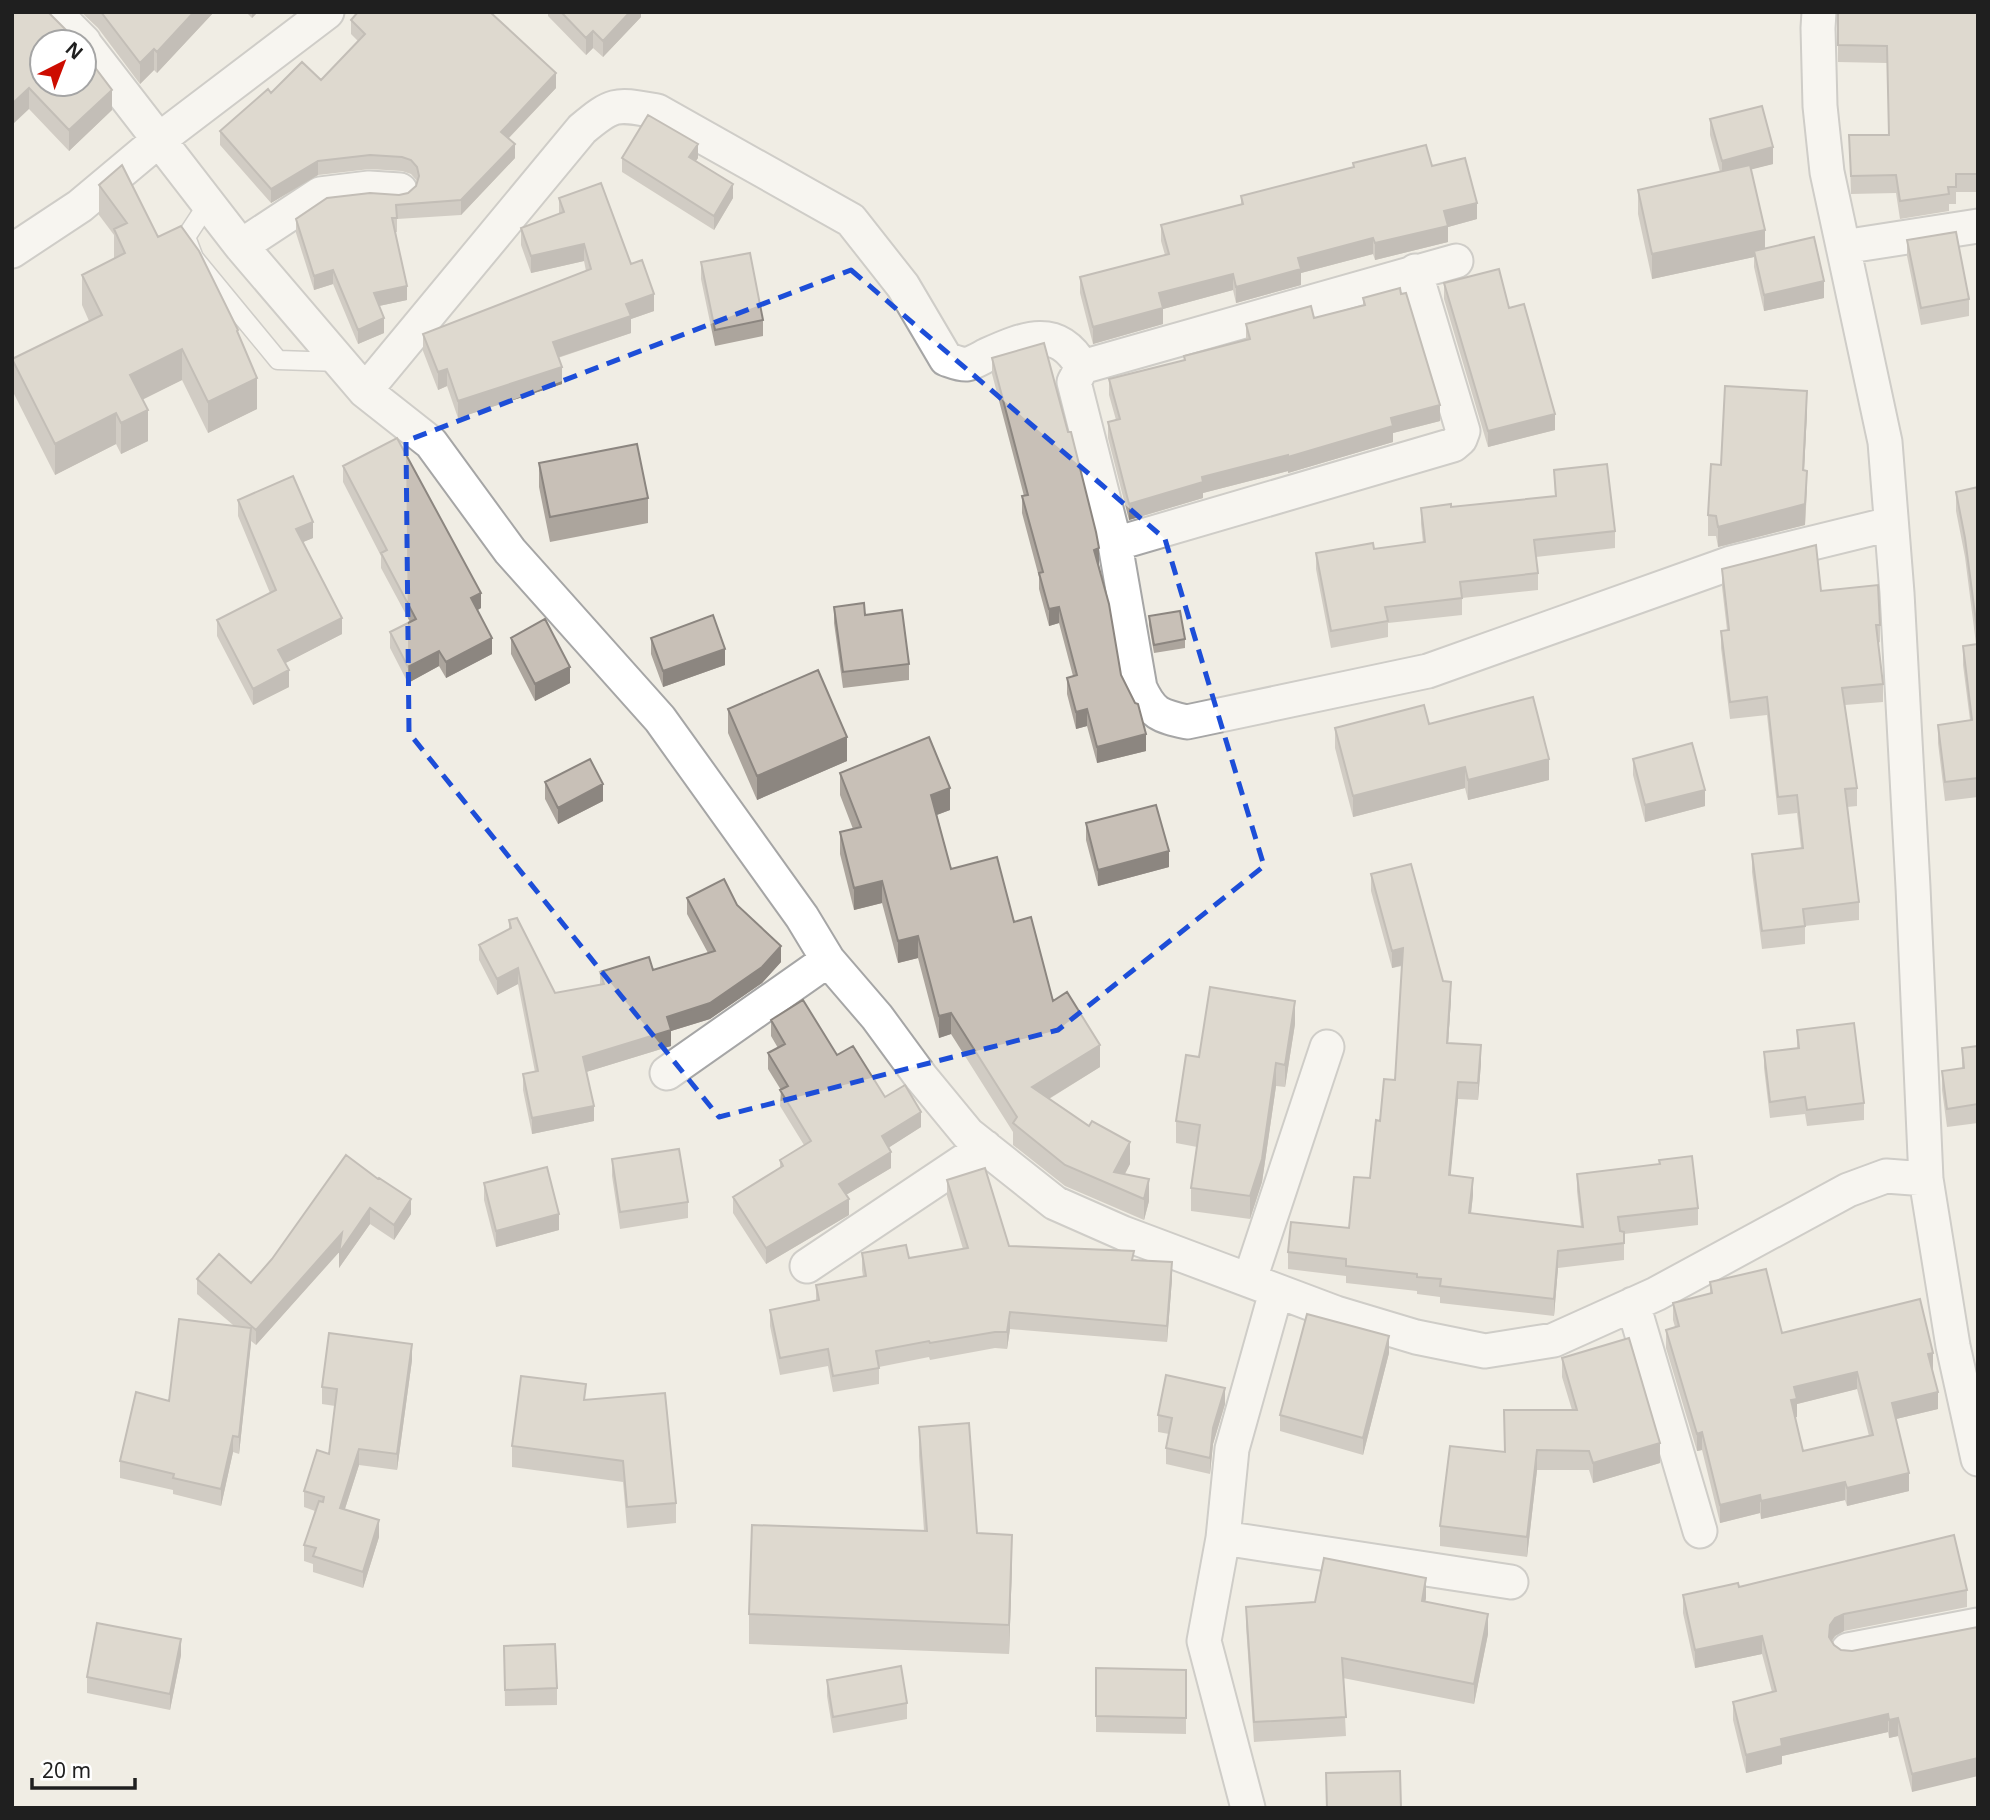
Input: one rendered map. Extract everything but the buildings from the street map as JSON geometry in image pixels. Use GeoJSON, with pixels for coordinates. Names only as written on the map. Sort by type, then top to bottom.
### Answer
{"type":"FeatureCollection","features":[{"type":"Feature","properties":{"kind":"street"},"geometry":{"type":"LineString","coordinates":[[54,12],[70,28]]}},
{"type":"Feature","properties":{"kind":"street"},"geometry":{"type":"LineString","coordinates":[[12,251],[80,206],[160,139],[327,12]]}},
{"type":"Feature","properties":{"kind":"street"},"geometry":{"type":"LineString","coordinates":[[1819,12],[1819,106],[1827,172],[1885,442],[1912,860],[1926,1179],[1953,1346],[1978,1459]]}},
{"type":"Feature","properties":{"kind":"street"},"geometry":{"type":"LineString","coordinates":[[98,60],[241,246],[365,391],[431,443],[510,551],[660,719],[802,917],[828,960],[877,1017],[921,1077],[968,1134],[1055,1203],[1124,1233],[1263,1285],[1416,1338],[1485,1351],[1554,1340],[1633,1304],[1848,1191],[1886,1176],[1926,1179]]}},
{"type":"Feature","properties":{"kind":"street"},"geometry":{"type":"LineString","coordinates":[[365,391],[582,129],[607,108],[626,106],[657,111],[851,220],[903,285],[946,359],[966,365],[1024,341],[1050,339],[1062,342],[1074,353],[1082,367]]}},
{"type":"Feature","properties":{"kind":"street"},"geometry":{"type":"LineString","coordinates":[[241,246],[320,194],[369,188],[400,190]]}},
{"type":"Feature","properties":{"kind":"street"},"geometry":{"type":"LineString","coordinates":[[1843,247],[1978,226]]}},
{"type":"Feature","properties":{"kind":"street"},"geometry":{"type":"LineString","coordinates":[[1457,261],[1082,367],[1074,382],[1115,544],[1140,688],[1148,705],[1163,717],[1187,722],[1428,671],[1731,562],[1890,524]]}},
{"type":"Feature","properties":{"kind":"street"},"geometry":{"type":"LineString","coordinates":[[1115,544],[1453,445],[1460,439],[1463,431],[1415,271]]}},
{"type":"Feature","properties":{"kind":"street"},"geometry":{"type":"LineString","coordinates":[[667,1073],[828,960]]}},
{"type":"Feature","properties":{"kind":"street"},"geometry":{"type":"LineString","coordinates":[[1248,1808],[1204,1641],[1223,1538],[1232,1449],[1263,1285],[1327,1047]]}},
{"type":"Feature","properties":{"kind":"street"},"geometry":{"type":"LineString","coordinates":[[807,1266],[985,1147]]}},
{"type":"Feature","properties":{"kind":"street"},"geometry":{"type":"LineString","coordinates":[[1633,1304],[1700,1531]]}},
{"type":"Feature","properties":{"kind":"street"},"geometry":{"type":"LineString","coordinates":[[1223,1538],[1511,1582]]}},
{"type":"Feature","properties":{"kind":"street"},"geometry":{"type":"LineString","coordinates":[[1848,1650],[1978,1626]]}},
{"type":"Feature","properties":{"kind":"lane"},"geometry":{"type":"LineString","coordinates":[[207,205],[186,237],[194,258],[260,339],[278,360],[340,362]]}},
{"type":"Feature","properties":{"kind":"highlighted area"},"geometry":{"type":"Polygon","coordinates":[[[851,270],[1165,539],[1264,866],[1058,1030],[719,1117],[409,733],[406,441],[851,270]]]}}]}
